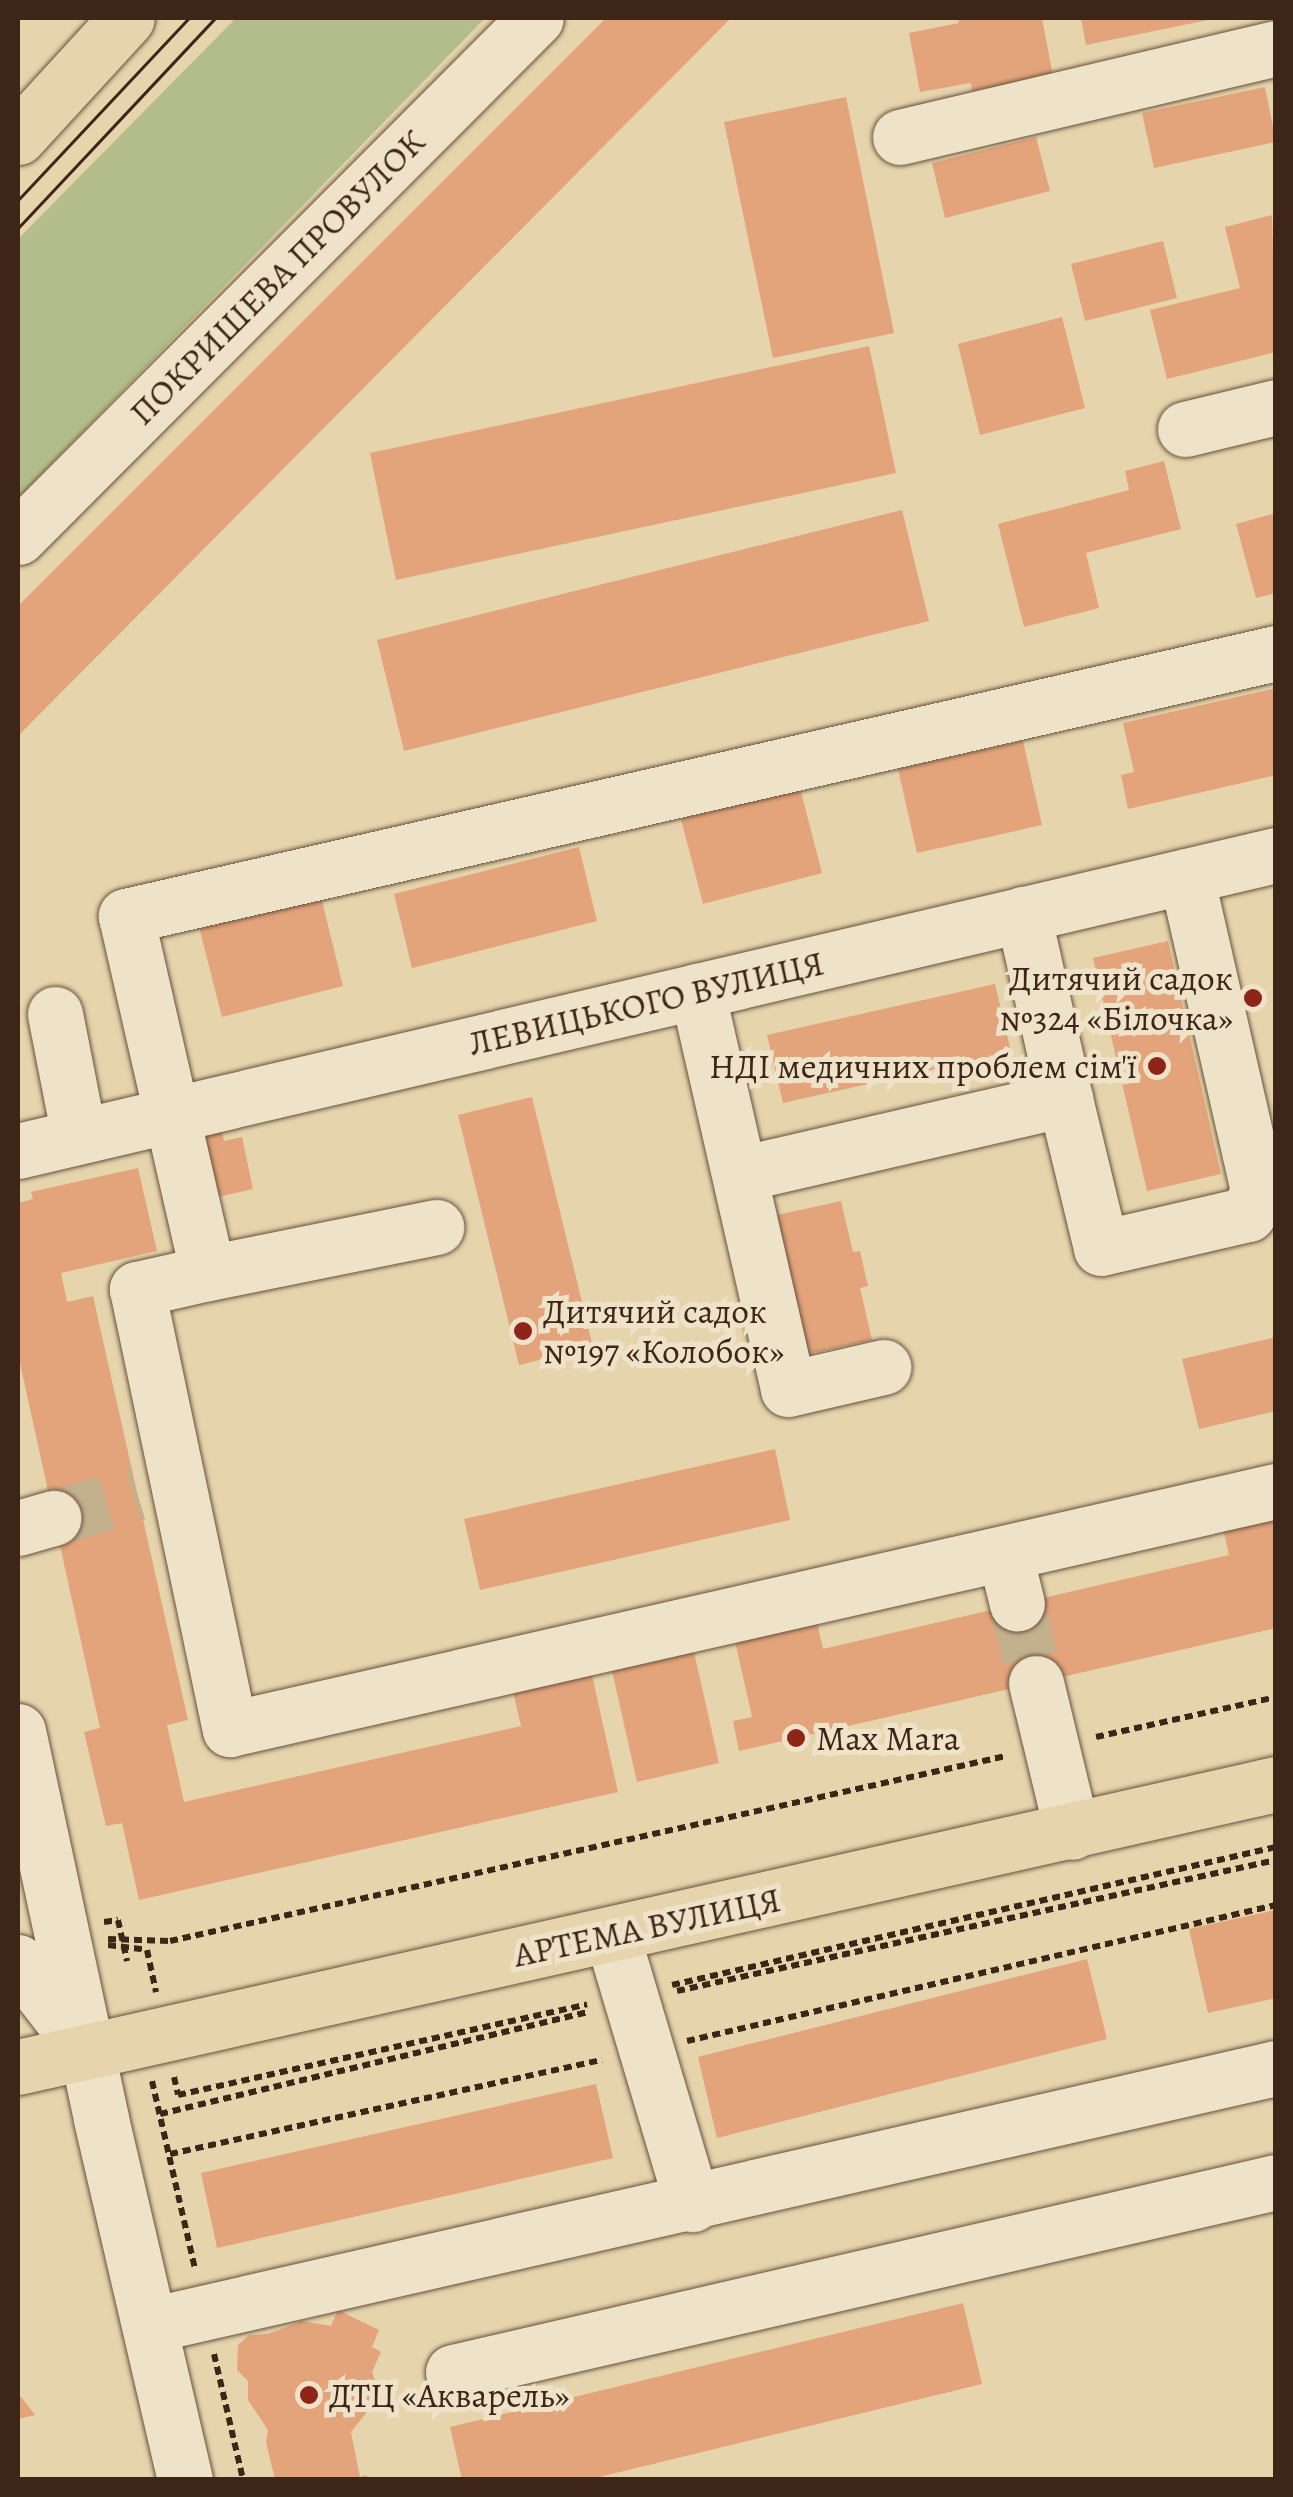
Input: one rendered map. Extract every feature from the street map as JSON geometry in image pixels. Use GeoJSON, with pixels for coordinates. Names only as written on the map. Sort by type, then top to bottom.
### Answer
{"type":"FeatureCollection","features":[{"type":"Feature","properties":{"kind":"main road"},"geometry":{"type":"LineString","coordinates":[[18,138],[128,18]]}},
{"type":"Feature","properties":{"kind":"main road","name":"АРТЕМА ВУЛИЦЯ"},"geometry":{"type":"LineString","coordinates":[[18,2067],[1276,1784]]}},
{"type":"Feature","properties":{"kind":"street","name":"ПОКРИШЕВА ПРОВУЛОК"},"geometry":{"type":"LineString","coordinates":[[18,537],[536,18]]}},
{"type":"Feature","properties":{"kind":"street"},"geometry":{"type":"LineString","coordinates":[[900,137],[1276,48]]}},
{"type":"Feature","properties":{"kind":"street"},"geometry":{"type":"LineString","coordinates":[[1185,430],[1276,407]]}},
{"type":"Feature","properties":{"kind":"street"},"geometry":{"type":"LineString","coordinates":[[208,1273],[126,916],[1276,654]]}},
{"type":"Feature","properties":{"kind":"street","name":"ЛЕВИЦЬКОГО ВУЛИЦЯ"},"geometry":{"type":"LineString","coordinates":[[18,1151],[1276,854]]}},
{"type":"Feature","properties":{"kind":"street"},"geometry":{"type":"LineString","coordinates":[[1023,914],[1101,1248],[1248,1214],[1258,1190],[1186,876]]}},
{"type":"Feature","properties":{"kind":"street"},"geometry":{"type":"LineString","coordinates":[[696,991],[788,1389],[883,1368]]}},
{"type":"Feature","properties":{"kind":"street"},"geometry":{"type":"LineString","coordinates":[[54,1014],[79,1136]]}},
{"type":"Feature","properties":{"kind":"street"},"geometry":{"type":"LineString","coordinates":[[740,1174],[1065,1099]]}},
{"type":"Feature","properties":{"kind":"street"},"geometry":{"type":"LineString","coordinates":[[436,1228],[136,1289],[157,1487],[230,1729],[1011,1579],[1276,1491]]}},
{"type":"Feature","properties":{"kind":"street"},"geometry":{"type":"LineString","coordinates":[[1036,1683],[1072,1832]]}},
{"type":"Feature","properties":{"kind":"street"},"geometry":{"type":"LineString","coordinates":[[18,1731],[185,2480]]}},
{"type":"Feature","properties":{"kind":"street"},"geometry":{"type":"LineString","coordinates":[[612,1935],[692,2204]]}},
{"type":"Feature","properties":{"kind":"street"},"geometry":{"type":"LineString","coordinates":[[150,2325],[1276,2068]]}},
{"type":"Feature","properties":{"kind":"street"},"geometry":{"type":"LineString","coordinates":[[453,2372],[1276,2182]]}},
{"type":"Feature","properties":{"kind":"path"},"geometry":{"type":"LineString","coordinates":[[64,1950],[170,1941],[1276,1697]]}},
{"type":"Feature","properties":{"kind":"path"},"geometry":{"type":"LineString","coordinates":[[170,2154],[638,2026],[1276,1860]]}},
{"type":"Feature","properties":{"kind":"path"},"geometry":{"type":"LineString","coordinates":[[160,2114],[1276,1905]]}},
{"type":"Feature","properties":{"kind":"path"},"geometry":{"type":"LineString","coordinates":[[118,1920],[127,1960]]}},
{"type":"Feature","properties":{"kind":"path"},"geometry":{"type":"LineString","coordinates":[[64,1950],[123,1943],[147,1950],[151,1968]]}},
{"type":"Feature","properties":{"kind":"green space"},"geometry":{"type":"Polygon","coordinates":[[[236,18],[485,18],[18,498],[18,239],[236,18]]]}},
{"type":"Feature","properties":{"kind":"building"},"geometry":{"type":"Polygon","coordinates":[[[606,18],[731,18],[18,736],[18,606],[606,18]]]}},
{"type":"Feature","properties":{"kind":"building"},"geometry":{"type":"Polygon","coordinates":[[[958,18],[1042,18],[1053,76],[972,91],[971,83],[920,92],[909,33],[959,23],[958,18]]]}},
{"type":"Feature","properties":{"kind":"building"},"geometry":{"type":"Polygon","coordinates":[[[1081,18],[1212,18],[1213,19],[1086,45],[1081,18]]]}},
{"type":"Feature","properties":{"kind":"building"},"geometry":{"type":"Polygon","coordinates":[[[1265,87],[1276,142],[1154,168],[1142,113],[1265,87]]]}},
{"type":"Feature","properties":{"kind":"building"},"geometry":{"type":"Polygon","coordinates":[[[846,97],[894,333],[773,358],[724,122],[846,97]]]}},
{"type":"Feature","properties":{"kind":"building"},"geometry":{"type":"Polygon","coordinates":[[[1036,137],[1050,191],[945,218],[932,163],[1036,137]]]}},
{"type":"Feature","properties":{"kind":"building"},"geometry":{"type":"Polygon","coordinates":[[[1272,215],[1276,352],[1167,379],[1150,310],[1240,288],[1225,227],[1272,215]]]}},
{"type":"Feature","properties":{"kind":"building"},"geometry":{"type":"Polygon","coordinates":[[[1163,241],[1177,298],[1085,321],[1071,264],[1163,241]]]}},
{"type":"Feature","properties":{"kind":"building"},"geometry":{"type":"Polygon","coordinates":[[[1062,317],[1085,408],[980,435],[958,344],[1062,317]]]}},
{"type":"Feature","properties":{"kind":"building"},"geometry":{"type":"Polygon","coordinates":[[[869,346],[896,473],[396,580],[370,453],[869,346]]]}},
{"type":"Feature","properties":{"kind":"building"},"geometry":{"type":"Polygon","coordinates":[[[1164,461],[1181,529],[1086,553],[1099,608],[1024,627],[998,524],[1129,490],[1125,471],[1164,461]]]}},
{"type":"Feature","properties":{"kind":"building"},"geometry":{"type":"Polygon","coordinates":[[[902,510],[929,621],[404,751],[377,640],[902,510]]]}},
{"type":"Feature","properties":{"kind":"building"},"geometry":{"type":"Polygon","coordinates":[[[1276,513],[1276,593],[1256,598],[1236,524],[1276,513]]]}},
{"type":"Feature","properties":{"kind":"building"},"geometry":{"type":"Polygon","coordinates":[[[1276,688],[1276,775],[1128,809],[1121,775],[1134,772],[1123,723],[1276,688]]]}},
{"type":"Feature","properties":{"kind":"building"},"geometry":{"type":"Polygon","coordinates":[[[1023,741],[1042,825],[917,853],[898,769],[1023,741]]]}},
{"type":"Feature","properties":{"kind":"building"},"geometry":{"type":"Polygon","coordinates":[[[800,788],[822,873],[703,904],[681,819],[800,788]]]}},
{"type":"Feature","properties":{"kind":"building"},"geometry":{"type":"Polygon","coordinates":[[[579,847],[597,921],[412,968],[394,894],[579,847]]]}},
{"type":"Feature","properties":{"kind":"building"},"geometry":{"type":"Polygon","coordinates":[[[321,897],[343,986],[222,1017],[199,927],[321,897]]]}},
{"type":"Feature","properties":{"kind":"building","name":"НДІ медичних проблем сім'ї"},"geometry":{"type":"Polygon","coordinates":[[[1168,941],[1221,1174],[1147,1191],[1093,958],[1168,941]]]}},
{"type":"Feature","properties":{"kind":"building"},"geometry":{"type":"Polygon","coordinates":[[[995,984],[1011,1052],[783,1103],[767,1035],[995,984]]]}},
{"type":"Feature","properties":{"kind":"building"},"geometry":{"type":"Polygon","coordinates":[[[532,1097],[593,1347],[519,1365],[458,1115],[532,1097]]]}},
{"type":"Feature","properties":{"kind":"building"},"geometry":{"type":"Polygon","coordinates":[[[221,1127],[224,1141],[242,1137],[253,1189],[218,1197],[203,1131],[221,1127]]]}},
{"type":"Feature","properties":{"kind":"building"},"geometry":{"type":"Polygon","coordinates":[[[138,1168],[157,1251],[61,1273],[67,1302],[93,1296],[188,1720],[167,1725],[184,1802],[521,1726],[511,1683],[590,1666],[618,1792],[139,1900],[122,1823],[106,1826],[84,1732],[100,1728],[18,1354],[18,1203],[33,1199],[31,1192],[138,1168]]]}},
{"type":"Feature","properties":{"kind":"building"},"geometry":{"type":"Polygon","coordinates":[[[841,1201],[853,1252],[860,1251],[868,1286],[860,1288],[872,1340],[798,1356],[768,1217],[841,1201]]]}},
{"type":"Feature","properties":{"kind":"building"},"geometry":{"type":"Polygon","coordinates":[[[1276,1337],[1276,1411],[1199,1429],[1182,1359],[1276,1337]]]}},
{"type":"Feature","properties":{"kind":"building"},"geometry":{"type":"Polygon","coordinates":[[[775,1449],[790,1520],[480,1590],[464,1519],[775,1449]]]}},
{"type":"Feature","properties":{"kind":"building"},"geometry":{"type":"Polygon","coordinates":[[[1276,1498],[1276,1628],[739,1751],[733,1721],[752,1717],[731,1623],[813,1604],[823,1649],[1229,1555],[1219,1511],[1276,1498]]]}},
{"type":"Feature","properties":{"kind":"building"},"geometry":{"type":"Polygon","coordinates":[[[694,1652],[719,1763],[637,1782],[612,1671],[694,1652]]]}},
{"type":"Feature","properties":{"kind":"building"},"geometry":{"type":"Polygon","coordinates":[[[1276,1910],[1276,1998],[1208,2013],[1189,1929],[1276,1910]]]}},
{"type":"Feature","properties":{"kind":"building"},"geometry":{"type":"Polygon","coordinates":[[[1087,1959],[1107,2039],[717,2138],[698,2057],[1087,1959]]]}},
{"type":"Feature","properties":{"kind":"building"},"geometry":{"type":"Polygon","coordinates":[[[596,2084],[613,2158],[217,2248],[201,2173],[596,2084]]]}},
{"type":"Feature","properties":{"kind":"building"},"geometry":{"type":"Polygon","coordinates":[[[963,2303],[982,2384],[587,2480],[462,2480],[450,2427],[963,2303]]]}},
{"type":"Feature","properties":{"kind":"building","name":"ДТЦ «Акварель»"},"geometry":{"type":"Polygon","coordinates":[[[338,2310],[379,2330],[372,2347],[381,2352],[372,2372],[378,2390],[371,2387],[367,2412],[351,2432],[360,2477],[367,2475],[367,2480],[275,2480],[266,2442],[268,2430],[248,2400],[248,2381],[237,2370],[238,2345],[249,2335],[268,2334],[302,2321],[331,2326],[338,2310]]]}},
{"type":"Feature","properties":{"kind":"building"},"geometry":{"type":"Polygon","coordinates":[[[18,2395],[22,2398],[35,2415],[18,2419],[18,2395]]]}},
{"type":"Feature","properties":{"kind":"tunnel"},"geometry":{"type":"LineString","coordinates":[[54,1518],[137,1493]]}},
{"type":"Feature","properties":{"kind":"tunnel"},"geometry":{"type":"LineString","coordinates":[[1017,1604],[1036,1683]]}},
{"type":"Feature","properties":{"kind":"tram line"},"geometry":{"type":"LineString","coordinates":[[18,200],[189,18]]}},
{"type":"Feature","properties":{"kind":"tram line"},"geometry":{"type":"LineString","coordinates":[[18,228],[215,18]]}},
{"type":"Feature","properties":{"kind":"place","name":"Дитячий садок №324 «Білочка»"},"geometry":{"type":"Point","coordinates":[1253,998]}},
{"type":"Feature","properties":{"kind":"place","name":"НДІ медичних проблем сім'ї"},"geometry":{"type":"Point","coordinates":[1157,1066]}},
{"type":"Feature","properties":{"kind":"place","name":"Дитячий садок №197 «Колобок»"},"geometry":{"type":"Point","coordinates":[523,1331]}},
{"type":"Feature","properties":{"kind":"place","name":"Max Mara"},"geometry":{"type":"Point","coordinates":[796,1738]}},
{"type":"Feature","properties":{"kind":"place","name":"ДТЦ «Акварель»"},"geometry":{"type":"Point","coordinates":[309,2395]}}]}
